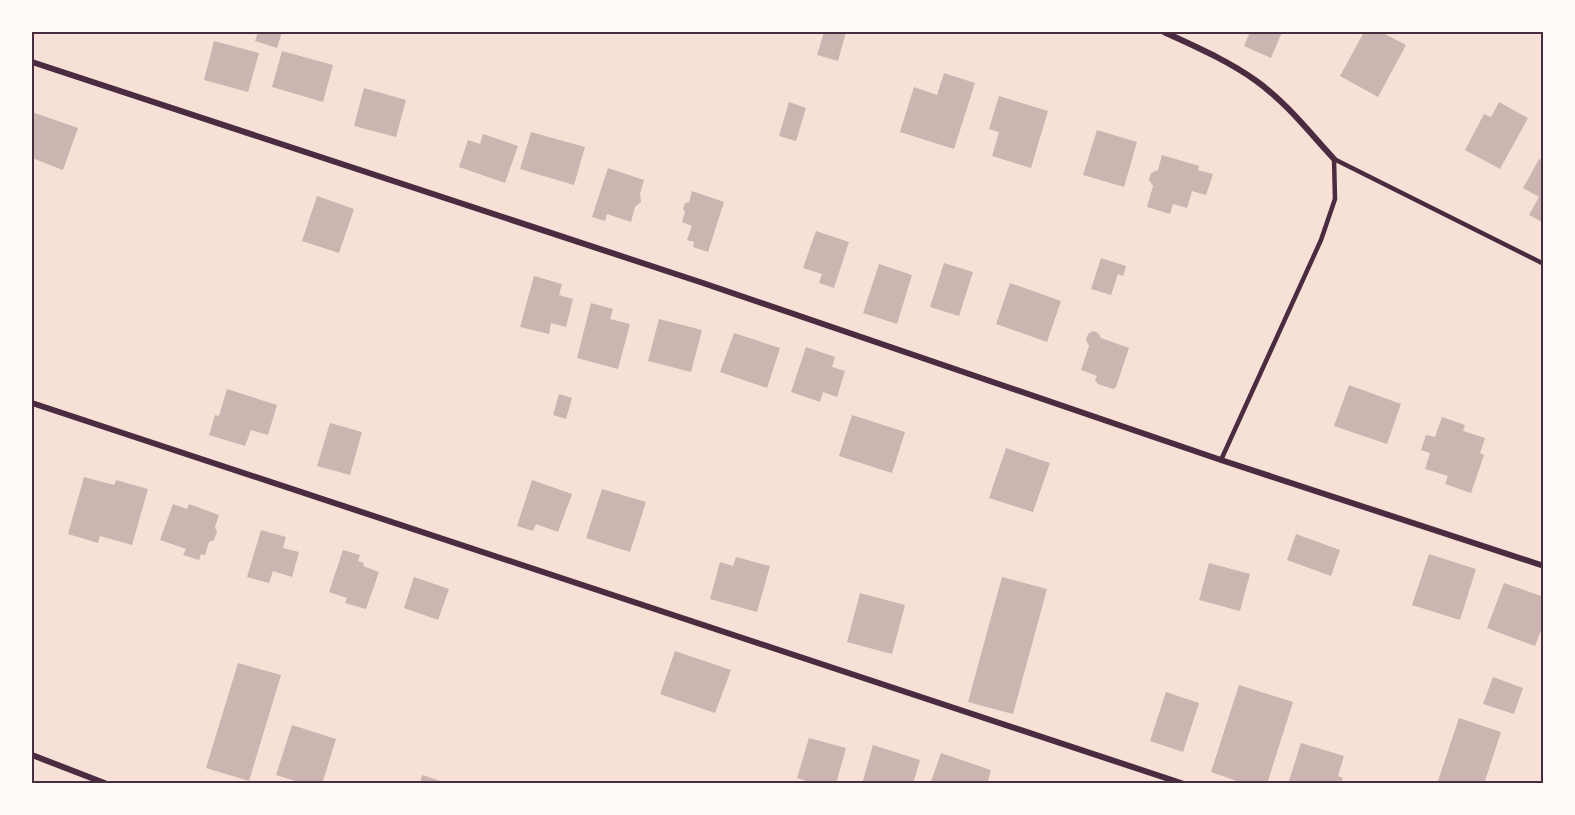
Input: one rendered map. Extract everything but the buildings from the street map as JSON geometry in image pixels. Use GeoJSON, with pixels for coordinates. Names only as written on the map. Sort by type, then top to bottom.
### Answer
{"type":"FeatureCollection","features":[{"type":"Feature","properties":{"kind":"street"},"geometry":{"type":"LineString","coordinates":[[1164,32],[1196,46],[1255,80],[1293,113],[1334,159]]}},
{"type":"Feature","properties":{"kind":"street"},"geometry":{"type":"LineString","coordinates":[[32,62],[715,287],[1221,460],[1544,566]]}},
{"type":"Feature","properties":{"kind":"street"},"geometry":{"type":"LineString","coordinates":[[32,403],[1184,783]]}},
{"type":"Feature","properties":{"kind":"street"},"geometry":{"type":"LineString","coordinates":[[32,754],[107,783]]}},
{"type":"Feature","properties":{"kind":"lane"},"geometry":{"type":"LineString","coordinates":[[1221,460],[1321,240],[1335,199],[1334,159],[1544,264]]}}]}
